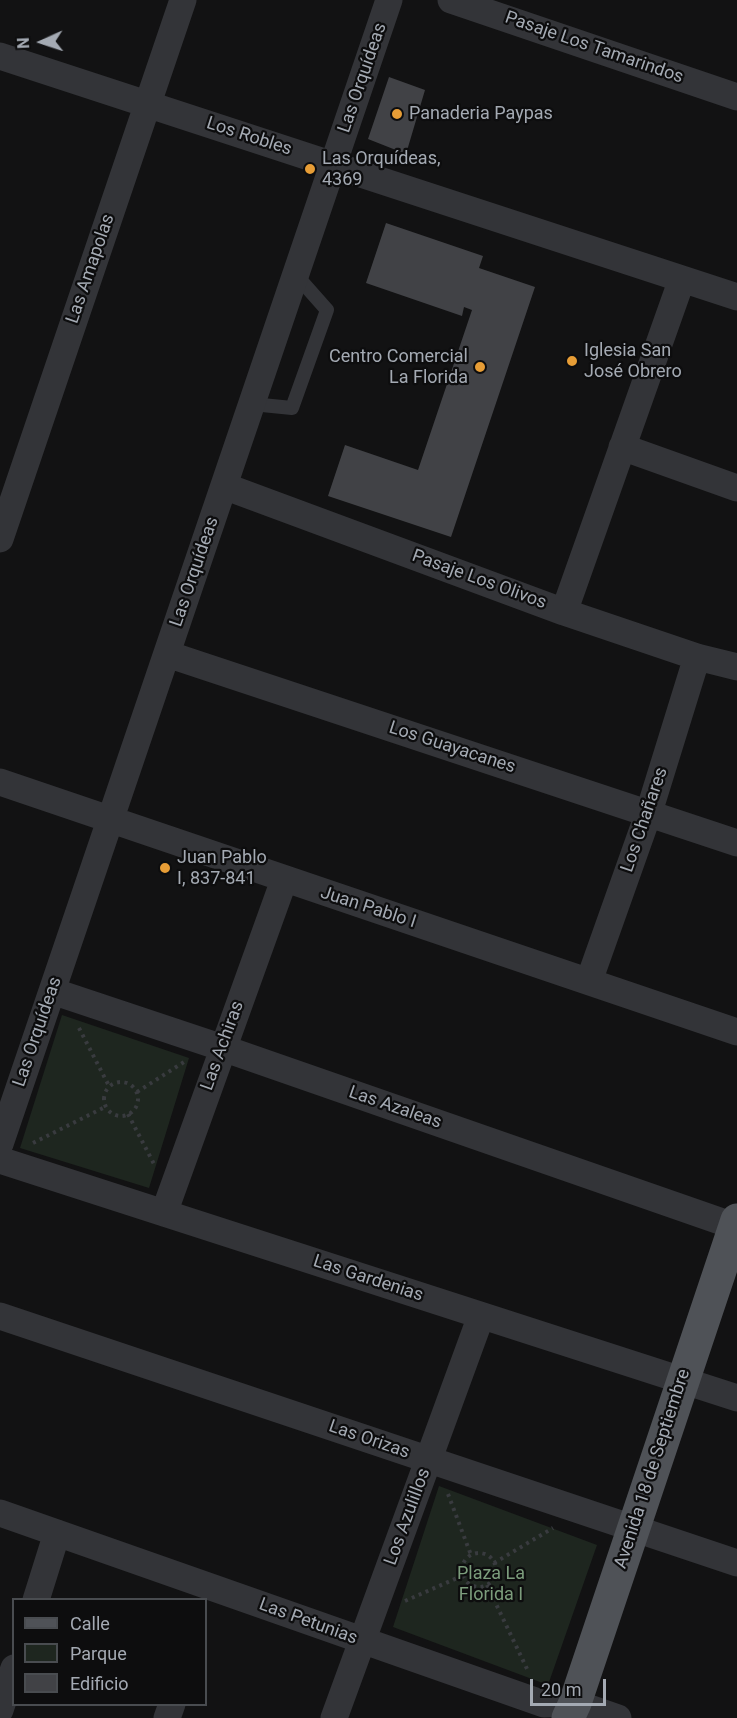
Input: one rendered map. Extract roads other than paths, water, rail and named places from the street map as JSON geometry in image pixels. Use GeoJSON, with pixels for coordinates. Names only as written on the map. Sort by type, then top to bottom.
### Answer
{"type":"FeatureCollection","features":[{"type":"Feature","properties":{"kind":"main road","name":"Avenida 18 de Septiembre"},"geometry":{"type":"LineString","coordinates":[[562,1708],[634,1528],[736,1225]]}},
{"type":"Feature","properties":{"kind":"street","name":"Las Amapolas"},"geometry":{"type":"LineString","coordinates":[[0,539],[183,0]]}},
{"type":"Feature","properties":{"kind":"street","name":"Las Orquídeas"},"geometry":{"type":"LineString","coordinates":[[0,1144],[56,992],[110,819],[390,0]]}},
{"type":"Feature","properties":{"kind":"street","name":"Pasaje Los Tamarindos"},"geometry":{"type":"LineString","coordinates":[[451,0],[737,97]]}},
{"type":"Feature","properties":{"kind":"street","name":"Los Robles"},"geometry":{"type":"LineString","coordinates":[[0,56],[737,297]]}},
{"type":"Feature","properties":{"kind":"street"},"geometry":{"type":"LineString","coordinates":[[564,612],[682,279]]}},
{"type":"Feature","properties":{"kind":"street"},"geometry":{"type":"LineString","coordinates":[[622,447],[737,488]]}},
{"type":"Feature","properties":{"kind":"street","name":"Pasaje Los Olivos"},"geometry":{"type":"LineString","coordinates":[[224,486],[564,612],[697,657],[737,667]]}},
{"type":"Feature","properties":{"kind":"street","name":"Los Guayacanes"},"geometry":{"type":"LineString","coordinates":[[167,654],[737,843]]}},
{"type":"Feature","properties":{"kind":"street","name":"Los Chañares"},"geometry":{"type":"LineString","coordinates":[[589,981],[649,812],[697,657]]}},
{"type":"Feature","properties":{"kind":"street","name":"Juan Pablo I"},"geometry":{"type":"LineString","coordinates":[[0,782],[737,1032]]}},
{"type":"Feature","properties":{"kind":"street","name":"Las Achiras"},"geometry":{"type":"LineString","coordinates":[[167,1204],[217,1046],[284,880]]}},
{"type":"Feature","properties":{"kind":"street","name":"Las Azaleas"},"geometry":{"type":"LineString","coordinates":[[56,992],[736,1225]]}},
{"type":"Feature","properties":{"kind":"street","name":"Las Gardenias"},"geometry":{"type":"LineString","coordinates":[[0,1160],[167,1204],[481,1316],[737,1398]]}},
{"type":"Feature","properties":{"kind":"street","name":"Las Orizas"},"geometry":{"type":"LineString","coordinates":[[0,1316],[737,1563]]}},
{"type":"Feature","properties":{"kind":"street","name":"Los Azulillos"},"geometry":{"type":"LineString","coordinates":[[334,1718],[432,1461],[481,1316]]}},
{"type":"Feature","properties":{"kind":"street","name":"Las Petunias"},"geometry":{"type":"LineString","coordinates":[[0,1513],[57,1533],[209,1598],[367,1629],[562,1708],[618,1718]]}},
{"type":"Feature","properties":{"kind":"street"},"geometry":{"type":"LineString","coordinates":[[36,1598],[57,1533]]}},
{"type":"Feature","properties":{"kind":"street"},"geometry":{"type":"LineString","coordinates":[[0,1710],[12,1674]]}},
{"type":"Feature","properties":{"kind":"lane"},"geometry":{"type":"LineString","coordinates":[[252,404],[292,408],[327,310],[296,275]]}},
{"type":"Feature","properties":{"kind":"place","name":"Panaderia Paypas"},"geometry":{"type":"Point","coordinates":[397,114]}},
{"type":"Feature","properties":{"kind":"place","name":"Las Orquídeas, 4369"},"geometry":{"type":"Point","coordinates":[310,169]}},
{"type":"Feature","properties":{"kind":"place","name":"Iglesia San José Obrero"},"geometry":{"type":"Point","coordinates":[572,361]}},
{"type":"Feature","properties":{"kind":"place","name":"Centro Comercial La Florida"},"geometry":{"type":"Point","coordinates":[480,367]}},
{"type":"Feature","properties":{"kind":"place","name":"Juan Pablo I, 837-841"},"geometry":{"type":"Point","coordinates":[165,868]}},
{"type":"Feature","properties":{"kind":"park label","name":"Plaza La Florida I"},"geometry":{"type":"Point","coordinates":[491,1584]}}]}
